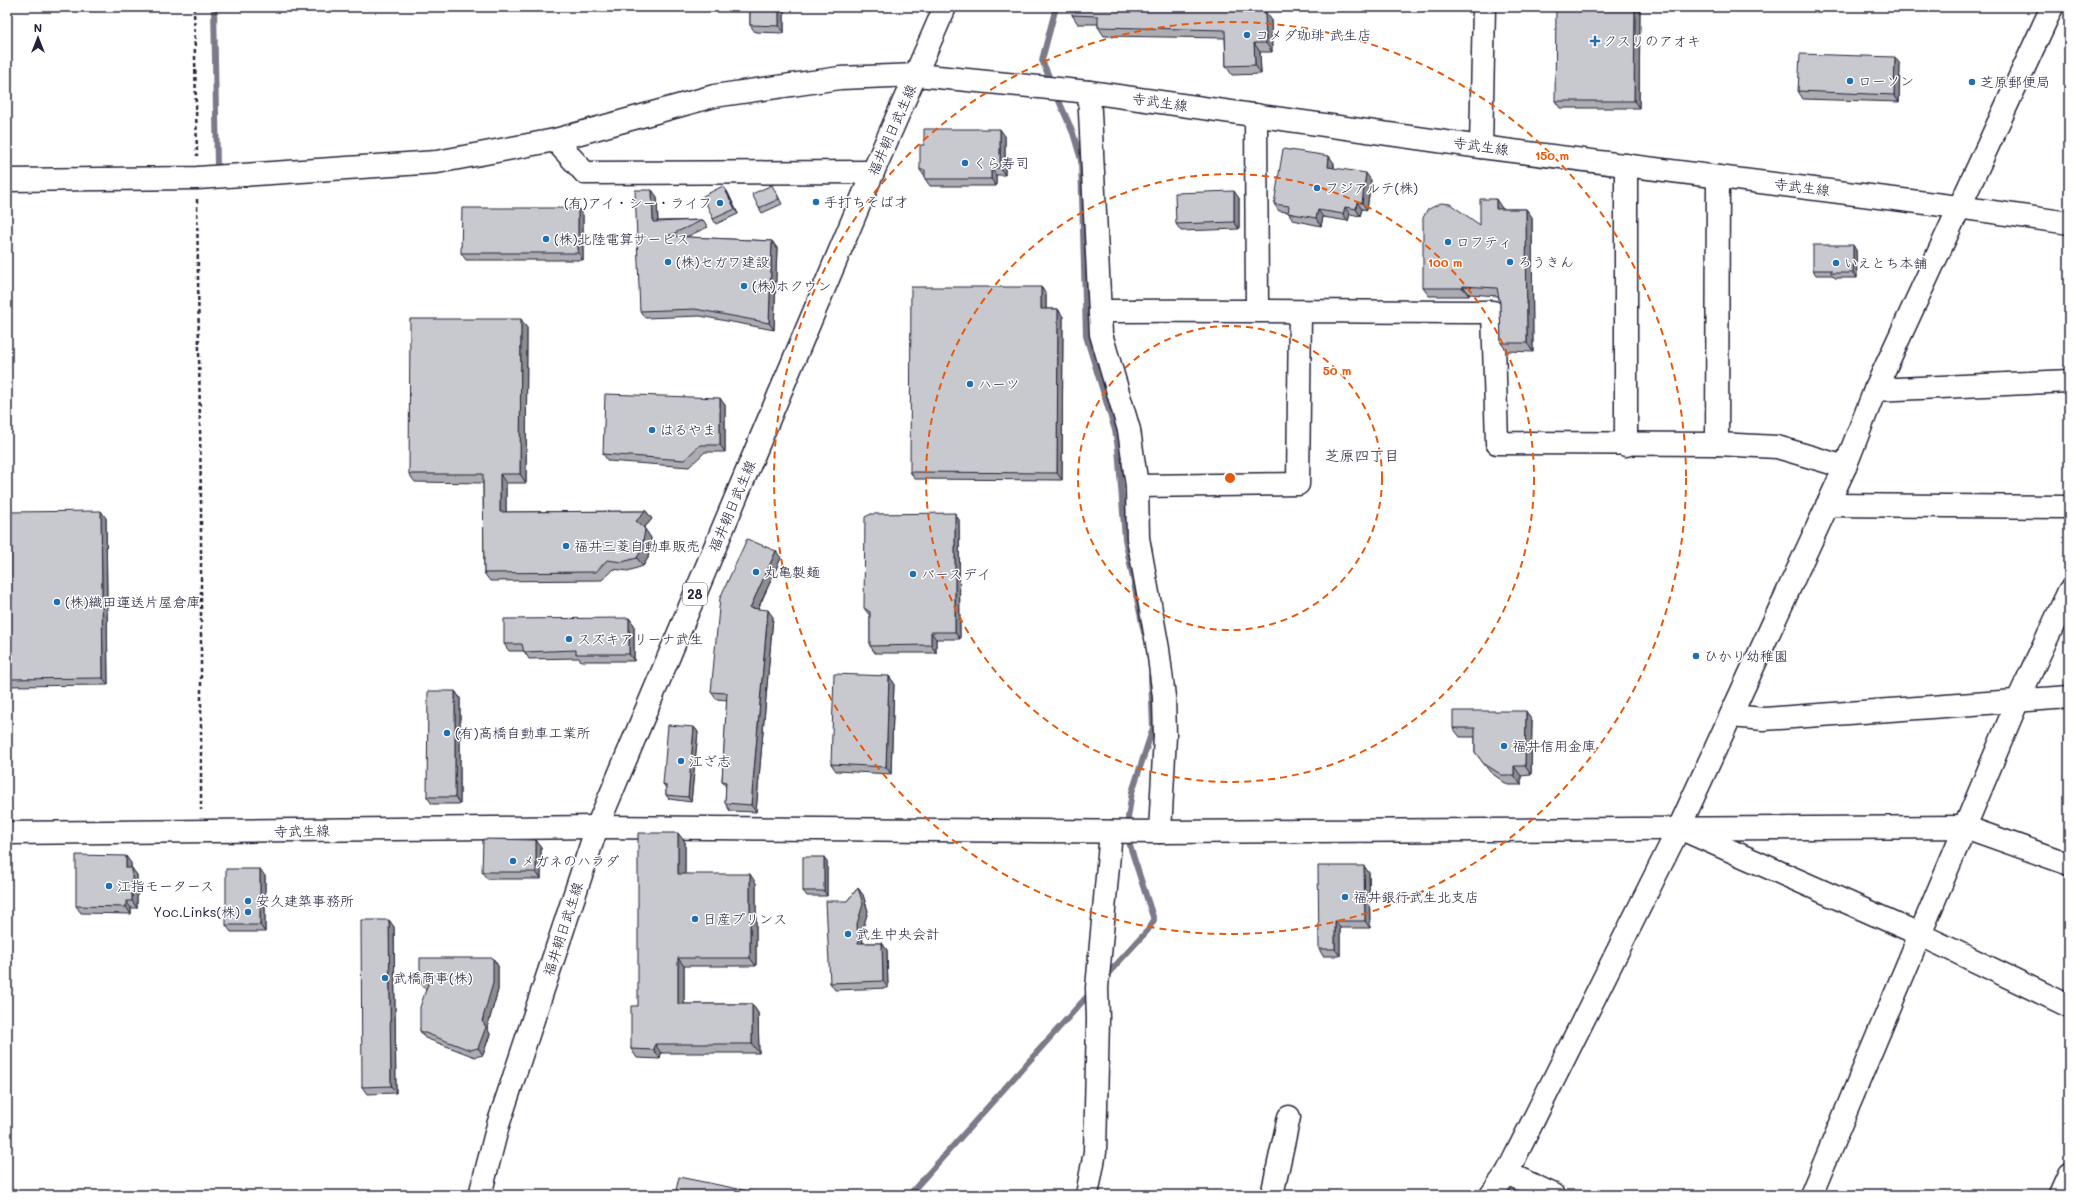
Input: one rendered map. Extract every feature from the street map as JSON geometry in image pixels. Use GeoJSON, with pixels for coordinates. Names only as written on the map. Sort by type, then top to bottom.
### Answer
{"type":"FeatureCollection","features":[{"type":"Feature","properties":{"kind":"street","name":"福井朝日武生線"},"geometry":{"type":"LineString","coordinates":[[480,1195],[498,1125],[597,827],[873,172],[917,75],[945,7]]}},
{"type":"Feature","properties":{"kind":"street"},"geometry":{"type":"LineString","coordinates":[[1481,147],[1484,7]]}},
{"type":"Feature","properties":{"kind":"street"},"geometry":{"type":"LineString","coordinates":[[1554,1195],[1500,1186],[1679,828],[1845,467],[1875,390],[1958,207],[2052,7]]}},
{"type":"Feature","properties":{"kind":"street","name":"寺武生線"},"geometry":{"type":"LineString","coordinates":[[7,180],[197,178],[437,162],[555,140],[714,96],[840,78],[917,75],[1089,92],[1481,147],[1958,207],[2069,223]]}},
{"type":"Feature","properties":{"kind":"street"},"geometry":{"type":"LineString","coordinates":[[1089,92],[1097,226],[1101,334],[1129,430],[1137,486],[1138,538],[1158,649],[1164,697],[1165,736],[1160,832]]}},
{"type":"Feature","properties":{"kind":"street"},"geometry":{"type":"LineString","coordinates":[[1256,115],[1257,310]]}},
{"type":"Feature","properties":{"kind":"street"},"geometry":{"type":"LineString","coordinates":[[555,140],[585,173],[873,172]]}},
{"type":"Feature","properties":{"kind":"street"},"geometry":{"type":"LineString","coordinates":[[1626,165],[1626,445]]}},
{"type":"Feature","properties":{"kind":"street"},"geometry":{"type":"LineString","coordinates":[[1717,444],[1718,177]]}},
{"type":"Feature","properties":{"kind":"street"},"geometry":{"type":"LineString","coordinates":[[1100,312],[1257,310],[1300,312],[1493,312],[1497,443],[1626,445],[1717,444],[1777,447],[1845,467]]}},
{"type":"Feature","properties":{"kind":"street"},"geometry":{"type":"LineString","coordinates":[[1137,486],[1298,484],[1300,312]]}},
{"type":"Feature","properties":{"kind":"street"},"geometry":{"type":"LineString","coordinates":[[1875,390],[2069,382]]}},
{"type":"Feature","properties":{"kind":"street"},"geometry":{"type":"LineString","coordinates":[[1827,505],[2069,507]]}},
{"type":"Feature","properties":{"kind":"street"},"geometry":{"type":"LineString","coordinates":[[1811,1195],[2018,700],[2069,591]]}},
{"type":"Feature","properties":{"kind":"street"},"geometry":{"type":"LineString","coordinates":[[1730,716],[1764,719],[2069,697]]}},
{"type":"Feature","properties":{"kind":"street","name":"寺武生線"},"geometry":{"type":"LineString","coordinates":[[7,833],[597,827],[1111,832],[1965,827],[2069,864]]}},
{"type":"Feature","properties":{"kind":"street"},"geometry":{"type":"LineString","coordinates":[[1679,828],[1919,934],[2069,1006]]}},
{"type":"Feature","properties":{"kind":"street"},"geometry":{"type":"LineString","coordinates":[[1086,1195],[1095,1152],[1098,1019],[1097,988],[1111,832]]}},
{"type":"Feature","properties":{"kind":"street"},"geometry":{"type":"LineString","coordinates":[[1272,1195],[1289,1117]]}},
{"type":"Feature","properties":{"kind":"street"},"geometry":{"type":"LineString","coordinates":[[2060,1195],[2069,1175]]}},
{"type":"Feature","properties":{"kind":"path"},"geometry":{"type":"LineString","coordinates":[[194,7],[201,503],[201,832]]}},
{"type":"Feature","properties":{"kind":"building"},"geometry":{"type":"Polygon","coordinates":[[[750,7],[779,7],[779,26],[750,25],[750,7]]]}},
{"type":"Feature","properties":{"kind":"building"},"geometry":{"type":"Polygon","coordinates":[[[1072,7],[1256,7],[1256,11],[1265,11],[1266,43],[1254,43],[1255,65],[1226,66],[1225,30],[1098,27],[1098,16],[1072,15],[1072,7]]]}},
{"type":"Feature","properties":{"kind":"building"},"geometry":{"type":"Polygon","coordinates":[[[1556,7],[1635,7],[1634,101],[1555,101],[1556,7]]]}},
{"type":"Feature","properties":{"kind":"building"},"geometry":{"type":"Polygon","coordinates":[[[1800,54],[1895,57],[1894,95],[1798,91],[1800,54]]]}},
{"type":"Feature","properties":{"kind":"building"},"geometry":{"type":"Polygon","coordinates":[[[924,129],[1000,129],[1000,168],[991,168],[991,179],[925,179],[925,170],[920,170],[920,145],[924,145],[924,129]]]}},
{"type":"Feature","properties":{"kind":"building"},"geometry":{"type":"Polygon","coordinates":[[[1283,149],[1329,156],[1328,167],[1366,173],[1362,203],[1357,202],[1356,209],[1345,207],[1343,214],[1318,210],[1316,218],[1288,213],[1289,206],[1274,204],[1283,149]]]}},
{"type":"Feature","properties":{"kind":"building"},"geometry":{"type":"Polygon","coordinates":[[[772,185],[779,199],[759,208],[752,194],[772,185]]]}},
{"type":"Feature","properties":{"kind":"building"},"geometry":{"type":"Polygon","coordinates":[[[723,186],[735,209],[713,219],[703,196],[723,186]]]}},
{"type":"Feature","properties":{"kind":"building"},"geometry":{"type":"Polygon","coordinates":[[[635,190],[652,190],[653,222],[703,220],[668,236],[772,241],[769,323],[695,309],[640,311],[635,190]]]}},
{"type":"Feature","properties":{"kind":"building"},"geometry":{"type":"Polygon","coordinates":[[[1234,191],[1234,222],[1176,224],[1175,193],[1234,191]]]}},
{"type":"Feature","properties":{"kind":"building"},"geometry":{"type":"Polygon","coordinates":[[[1480,199],[1496,199],[1496,209],[1526,209],[1527,343],[1501,343],[1500,303],[1497,288],[1463,286],[1463,288],[1423,288],[1423,218],[1427,210],[1441,203],[1450,204],[1480,225],[1480,199]]]}},
{"type":"Feature","properties":{"kind":"building"},"geometry":{"type":"Polygon","coordinates":[[[462,208],[578,208],[578,253],[461,253],[462,208]]]}},
{"type":"Feature","properties":{"kind":"building"},"geometry":{"type":"Polygon","coordinates":[[[1813,245],[1853,245],[1853,273],[1831,273],[1831,270],[1813,270],[1813,245]]]}},
{"type":"Feature","properties":{"kind":"building"},"geometry":{"type":"Polygon","coordinates":[[[911,287],[1041,287],[1041,309],[1058,309],[1057,473],[910,472],[911,287]]]}},
{"type":"Feature","properties":{"kind":"building"},"geometry":{"type":"Polygon","coordinates":[[[410,319],[521,319],[520,474],[500,474],[500,512],[646,511],[636,521],[645,529],[642,549],[637,558],[622,562],[607,560],[596,572],[484,573],[483,474],[409,474],[410,319]]]}},
{"type":"Feature","properties":{"kind":"building"},"geometry":{"type":"Polygon","coordinates":[[[605,394],[720,398],[720,445],[700,445],[684,460],[603,454],[605,394]]]}},
{"type":"Feature","properties":{"kind":"building","name":"(株)織田運送片屋倉庫"},"geometry":{"type":"Polygon","coordinates":[[[101,511],[103,678],[7,679],[7,512],[101,511]]]}},
{"type":"Feature","properties":{"kind":"building"},"geometry":{"type":"Polygon","coordinates":[[[955,513],[955,632],[931,632],[931,645],[870,646],[870,612],[864,608],[865,517],[871,514],[955,513]]]}},
{"type":"Feature","properties":{"kind":"building"},"geometry":{"type":"Polygon","coordinates":[[[747,539],[776,551],[750,608],[768,610],[751,805],[725,803],[726,782],[722,781],[727,693],[711,692],[720,598],[747,539]]]}},
{"type":"Feature","properties":{"kind":"building"},"geometry":{"type":"Polygon","coordinates":[[[629,618],[629,654],[576,654],[576,650],[524,652],[522,644],[504,644],[504,619],[629,618]]]}},
{"type":"Feature","properties":{"kind":"building"},"geometry":{"type":"Polygon","coordinates":[[[834,674],[889,676],[886,767],[831,764],[834,674]]]}},
{"type":"Feature","properties":{"kind":"building"},"geometry":{"type":"Polygon","coordinates":[[[428,691],[455,691],[455,797],[427,797],[428,691]]]}},
{"type":"Feature","properties":{"kind":"building"},"geometry":{"type":"Polygon","coordinates":[[[1453,711],[1526,711],[1525,766],[1514,766],[1514,775],[1502,775],[1483,763],[1475,752],[1475,728],[1453,728],[1453,711]]]}},
{"type":"Feature","properties":{"kind":"building"},"geometry":{"type":"Polygon","coordinates":[[[668,725],[694,727],[688,797],[666,795],[666,785],[663,784],[668,725]]]}},
{"type":"Feature","properties":{"kind":"building"},"geometry":{"type":"Polygon","coordinates":[[[638,833],[678,833],[678,874],[750,874],[750,958],[678,958],[678,1004],[752,1004],[752,1044],[655,1044],[654,1050],[631,1049],[631,1006],[638,1006],[638,833]]]}},
{"type":"Feature","properties":{"kind":"building"},"geometry":{"type":"Polygon","coordinates":[[[483,839],[536,840],[536,872],[482,872],[483,839]]]}},
{"type":"Feature","properties":{"kind":"building"},"geometry":{"type":"Polygon","coordinates":[[[76,855],[126,856],[126,868],[132,868],[132,901],[126,901],[126,907],[76,906],[76,855]]]}},
{"type":"Feature","properties":{"kind":"building"},"geometry":{"type":"Polygon","coordinates":[[[803,857],[824,857],[824,891],[803,891],[803,857]]]}},
{"type":"Feature","properties":{"kind":"building"},"geometry":{"type":"Polygon","coordinates":[[[1318,866],[1364,866],[1365,921],[1335,921],[1335,949],[1319,949],[1318,866]]]}},
{"type":"Feature","properties":{"kind":"building"},"geometry":{"type":"Polygon","coordinates":[[[226,869],[260,869],[260,925],[226,925],[226,869]]]}},
{"type":"Feature","properties":{"kind":"building"},"geometry":{"type":"Polygon","coordinates":[[[858,888],[863,904],[857,924],[858,943],[882,943],[883,981],[830,983],[826,901],[847,901],[858,888]]]}},
{"type":"Feature","properties":{"kind":"building"},"geometry":{"type":"Polygon","coordinates":[[[361,920],[389,920],[391,1086],[362,1087],[361,920]]]}},
{"type":"Feature","properties":{"kind":"building"},"geometry":{"type":"Polygon","coordinates":[[[420,958],[493,958],[493,983],[482,1021],[486,1027],[478,1048],[470,1050],[420,1031],[420,1007],[429,981],[420,982],[420,958]]]}},
{"type":"Feature","properties":{"kind":"building"},"geometry":{"type":"Polygon","coordinates":[[[679,1177],[768,1195],[675,1195],[679,1177]]]}},
{"type":"Feature","properties":{"kind":"waterway"},"geometry":{"type":"LineString","coordinates":[[214,7],[217,165],[225,168]]}},
{"type":"Feature","properties":{"kind":"waterway"},"geometry":{"type":"LineString","coordinates":[[1052,84],[1042,60],[1056,7]]}},
{"type":"Feature","properties":{"kind":"waterway"},"geometry":{"type":"LineString","coordinates":[[1056,94],[1073,133],[1081,160],[1086,336],[1115,430],[1118,448],[1125,539],[1144,633]]}},
{"type":"Feature","properties":{"kind":"waterway"},"geometry":{"type":"LineString","coordinates":[[1104,978],[1148,930],[1154,920],[1130,846],[1128,818],[1132,792],[1153,728],[1151,676]]}},
{"type":"Feature","properties":{"kind":"waterway"},"geometry":{"type":"LineString","coordinates":[[909,1195],[1091,992]]}},
{"type":"Feature","properties":{"kind":"place","name":"コメダ珈琲 武生店"},"geometry":{"type":"Point","coordinates":[1247,35]}},
{"type":"Feature","properties":{"kind":"place","name":"クスリのアオキ"},"geometry":{"type":"Point","coordinates":[1595,41]}},
{"type":"Feature","properties":{"kind":"place","name":"ローソン"},"geometry":{"type":"Point","coordinates":[1850,81]}},
{"type":"Feature","properties":{"kind":"place","name":"芝原郵便局"},"geometry":{"type":"Point","coordinates":[1972,82]}},
{"type":"Feature","properties":{"kind":"place","name":"くら寿司"},"geometry":{"type":"Point","coordinates":[965,163]}},
{"type":"Feature","properties":{"kind":"place","name":"フジアルテ(株)"},"geometry":{"type":"Point","coordinates":[1317,188]}},
{"type":"Feature","properties":{"kind":"place","name":"手打ちそば才"},"geometry":{"type":"Point","coordinates":[816,202]}},
{"type":"Feature","properties":{"kind":"place","name":"(有)アイ・シー・ライフ"},"geometry":{"type":"Point","coordinates":[720,203]}},
{"type":"Feature","properties":{"kind":"place","name":"(株)北陸電算サービス"},"geometry":{"type":"Point","coordinates":[546,239]}},
{"type":"Feature","properties":{"kind":"place","name":"ロフティ"},"geometry":{"type":"Point","coordinates":[1448,242]}},
{"type":"Feature","properties":{"kind":"place","name":"(株)セガワ建設"},"geometry":{"type":"Point","coordinates":[668,262]}},
{"type":"Feature","properties":{"kind":"place","name":"ろうきん"},"geometry":{"type":"Point","coordinates":[1510,262]}},
{"type":"Feature","properties":{"kind":"place","name":"いえとち本舗"},"geometry":{"type":"Point","coordinates":[1836,263]}},
{"type":"Feature","properties":{"kind":"place","name":"(株)ホクウン"},"geometry":{"type":"Point","coordinates":[744,286]}},
{"type":"Feature","properties":{"kind":"place","name":"ハーツ"},"geometry":{"type":"Point","coordinates":[970,384]}},
{"type":"Feature","properties":{"kind":"place","name":"はるやま"},"geometry":{"type":"Point","coordinates":[652,430]}},
{"type":"Feature","properties":{"kind":"place","name":"福井三菱自動車販売"},"geometry":{"type":"Point","coordinates":[566,546]}},
{"type":"Feature","properties":{"kind":"place","name":"丸亀製麺"},"geometry":{"type":"Point","coordinates":[756,572]}},
{"type":"Feature","properties":{"kind":"place","name":"バースデイ"},"geometry":{"type":"Point","coordinates":[913,574]}},
{"type":"Feature","properties":{"kind":"place","name":"(株)織田運送片屋倉庫"},"geometry":{"type":"Point","coordinates":[57,602]}},
{"type":"Feature","properties":{"kind":"place","name":"スズキアリーナ武生"},"geometry":{"type":"Point","coordinates":[569,639]}},
{"type":"Feature","properties":{"kind":"place","name":"ひかり幼稚園"},"geometry":{"type":"Point","coordinates":[1696,656]}},
{"type":"Feature","properties":{"kind":"place","name":"(有)高橋自動車工業所"},"geometry":{"type":"Point","coordinates":[447,733]}},
{"type":"Feature","properties":{"kind":"place","name":"福井信用金庫"},"geometry":{"type":"Point","coordinates":[1504,746]}},
{"type":"Feature","properties":{"kind":"place","name":"江ざ志"},"geometry":{"type":"Point","coordinates":[681,761]}},
{"type":"Feature","properties":{"kind":"place","name":"メガネのハラダ"},"geometry":{"type":"Point","coordinates":[513,861]}},
{"type":"Feature","properties":{"kind":"place","name":"江指モータース"},"geometry":{"type":"Point","coordinates":[109,886]}},
{"type":"Feature","properties":{"kind":"place","name":"福井銀行武生北支店"},"geometry":{"type":"Point","coordinates":[1345,897]}},
{"type":"Feature","properties":{"kind":"place","name":"安久建築事務所"},"geometry":{"type":"Point","coordinates":[248,901]}},
{"type":"Feature","properties":{"kind":"place","name":"Yoc.Links(株)"},"geometry":{"type":"Point","coordinates":[248,912]}},
{"type":"Feature","properties":{"kind":"place","name":"日産プリンス"},"geometry":{"type":"Point","coordinates":[695,919]}},
{"type":"Feature","properties":{"kind":"place","name":"武生中央会計"},"geometry":{"type":"Point","coordinates":[848,934]}},
{"type":"Feature","properties":{"kind":"place","name":"武橋商事(株)"},"geometry":{"type":"Point","coordinates":[385,978]}},
{"type":"Feature","properties":{"kind":"district","name":"芝原四丁目"},"geometry":{"type":"Point","coordinates":[1362,456]}}]}
